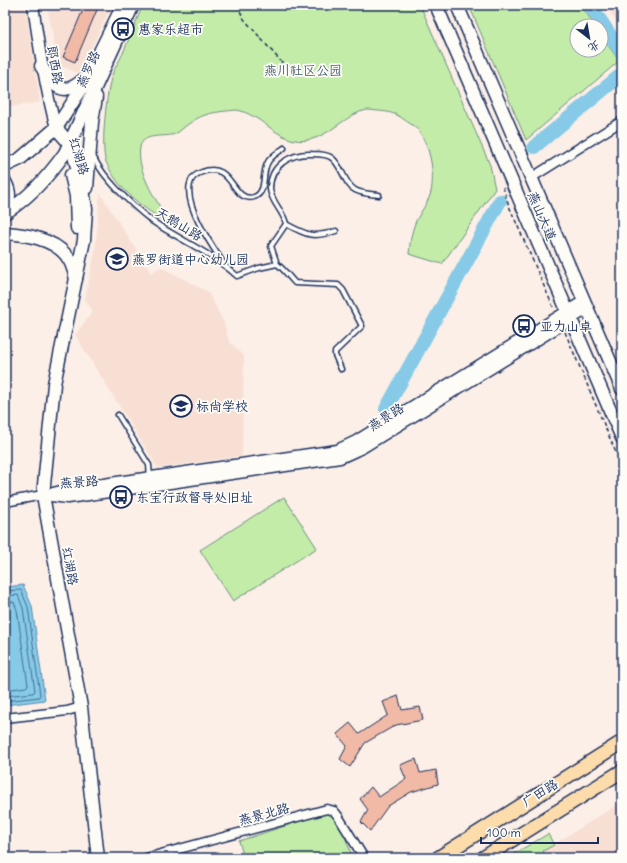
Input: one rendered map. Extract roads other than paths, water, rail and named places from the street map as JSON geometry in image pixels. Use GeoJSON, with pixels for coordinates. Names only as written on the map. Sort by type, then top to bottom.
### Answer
{"type":"FeatureCollection","features":[{"type":"Feature","properties":{"kind":"main road","name":"燕罗路"},"geometry":{"type":"LineString","coordinates":[[5,166],[20,159],[56,128],[82,88],[123,5]]}},
{"type":"Feature","properties":{"kind":"main road","name":"燕罗路"},"geometry":{"type":"LineString","coordinates":[[5,213],[22,201],[51,173],[67,149],[133,5]]}},
{"type":"Feature","properties":{"kind":"main road","name":"燕山大道"},"geometry":{"type":"LineString","coordinates":[[436,5],[622,438]]}},
{"type":"Feature","properties":{"kind":"main road","name":"燕山大道"},"geometry":{"type":"LineString","coordinates":[[457,5],[622,389]]}},
{"type":"Feature","properties":{"kind":"main road"},"geometry":{"type":"LineString","coordinates":[[41,66],[54,85],[66,90],[79,84],[88,76]]}},
{"type":"Feature","properties":{"kind":"main road"},"geometry":{"type":"LineString","coordinates":[[86,209],[92,122],[101,74]]}},
{"type":"Feature","properties":{"kind":"main road","name":"红湖路"},"geometry":{"type":"LineString","coordinates":[[56,128],[80,178],[86,209],[84,240],[54,384],[43,495],[81,707],[98,858]]}},
{"type":"Feature","properties":{"kind":"main road","name":"红湖路"},"geometry":{"type":"LineString","coordinates":[[67,149],[76,196],[76,280]]}},
{"type":"Feature","properties":{"kind":"main road"},"geometry":{"type":"LineString","coordinates":[[5,182],[10,193],[9,200],[5,208]]}},
{"type":"Feature","properties":{"kind":"main road"},"geometry":{"type":"LineString","coordinates":[[5,233],[43,241],[61,250],[67,256],[72,265],[76,280]]}},
{"type":"Feature","properties":{"kind":"main road","name":"广田路"},"geometry":{"type":"LineString","coordinates":[[438,858],[622,742]]}},
{"type":"Feature","properties":{"kind":"main road","name":"广田路"},"geometry":{"type":"LineString","coordinates":[[482,858],[622,771]]}},
{"type":"Feature","properties":{"kind":"street","name":"郎西路"},"geometry":{"type":"LineString","coordinates":[[33,5],[41,66],[56,128]]}},
{"type":"Feature","properties":{"kind":"street"},"geometry":{"type":"LineString","coordinates":[[531,178],[622,121]]}},
{"type":"Feature","properties":{"kind":"street","name":"燕景路"},"geometry":{"type":"LineString","coordinates":[[43,495],[68,498],[340,458],[362,448],[586,305]]}},
{"type":"Feature","properties":{"kind":"street","name":"燕景路"},"geometry":{"type":"LineString","coordinates":[[43,495],[69,489],[324,453],[344,448],[570,315]]}},
{"type":"Feature","properties":{"kind":"street"},"geometry":{"type":"LineString","coordinates":[[5,502],[43,495]]}},
{"type":"Feature","properties":{"kind":"street"},"geometry":{"type":"LineString","coordinates":[[5,718],[67,711],[81,707]]}},
{"type":"Feature","properties":{"kind":"street","name":"燕景北路"},"geometry":{"type":"LineString","coordinates":[[146,858],[327,809],[334,811],[338,816],[364,858]]}},
{"type":"Feature","properties":{"kind":"lane","name":"天鹅山路"},"geometry":{"type":"LineString","coordinates":[[90,146],[99,168],[131,204],[153,221],[226,266],[237,276],[259,268],[277,264]]}},
{"type":"Feature","properties":{"kind":"lane"},"geometry":{"type":"LineString","coordinates":[[226,266],[213,247],[191,205],[188,189],[191,180],[198,173],[208,170],[219,170],[241,194],[245,197],[253,197],[260,193],[263,187],[268,161],[284,148]]}},
{"type":"Feature","properties":{"kind":"lane"},"geometry":{"type":"LineString","coordinates":[[341,369],[335,355],[336,352],[362,326],[343,290],[338,285],[295,283],[285,270],[277,264],[271,246],[286,224],[285,219],[272,198],[270,189],[272,178],[280,165],[290,157],[305,154],[320,154],[332,158],[342,170],[350,187],[356,191],[379,195]]}},
{"type":"Feature","properties":{"kind":"lane"},"geometry":{"type":"LineString","coordinates":[[286,224],[308,235],[320,235],[336,230]]}},
{"type":"Feature","properties":{"kind":"lane"},"geometry":{"type":"LineString","coordinates":[[118,415],[149,465],[150,478]]}},
{"type":"Feature","properties":{"kind":"water"},"geometry":{"type":"Polygon","coordinates":[[[23,585],[32,606],[45,700],[5,705],[5,587],[23,585]]]}},
{"type":"Feature","properties":{"kind":"waterway"},"geometry":{"type":"LineString","coordinates":[[590,5],[622,53]]}},
{"type":"Feature","properties":{"kind":"waterway"},"geometry":{"type":"LineString","coordinates":[[534,147],[622,74]]}},
{"type":"Feature","properties":{"kind":"waterway"},"geometry":{"type":"LineString","coordinates":[[386,409],[500,201]]}},
{"type":"Feature","properties":{"kind":"place","name":"惠家乐超市"},"geometry":{"type":"Point","coordinates":[123,29]}},
{"type":"Feature","properties":{"kind":"place","name":"燕罗街道中心幼儿园"},"geometry":{"type":"Point","coordinates":[117,259]}},
{"type":"Feature","properties":{"kind":"place","name":"亚力山卓"},"geometry":{"type":"Point","coordinates":[524,326]}},
{"type":"Feature","properties":{"kind":"place","name":"标尚学校"},"geometry":{"type":"Point","coordinates":[181,406]}},
{"type":"Feature","properties":{"kind":"place","name":"东宝行政督导处旧址"},"geometry":{"type":"Point","coordinates":[121,497]}},
{"type":"Feature","properties":{"kind":"park label","name":"燕川社区公园"},"geometry":{"type":"Point","coordinates":[303,70]}}]}
